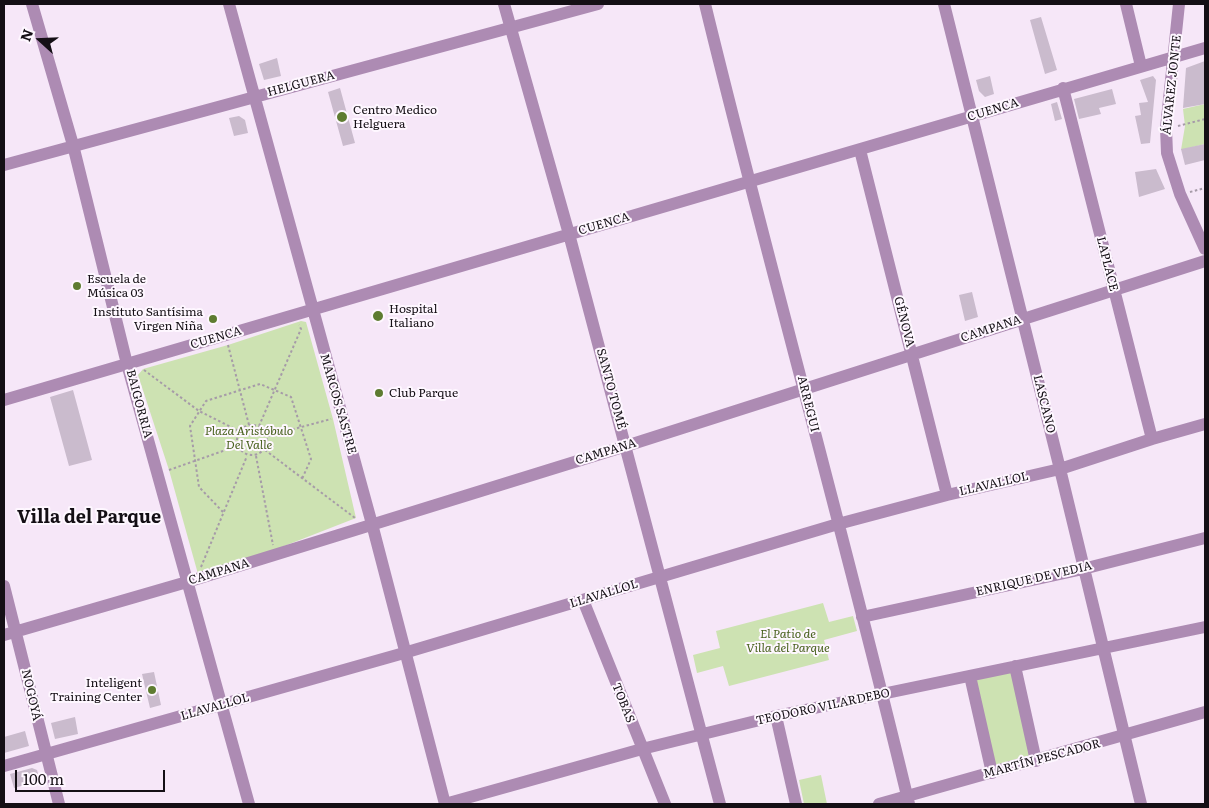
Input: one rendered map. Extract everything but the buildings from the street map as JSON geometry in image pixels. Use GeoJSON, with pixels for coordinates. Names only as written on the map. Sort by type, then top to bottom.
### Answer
{"type":"FeatureCollection","features":[{"type":"Feature","properties":{"kind":"street","name":"BAIGORRIA"},"geometry":{"type":"LineString","coordinates":[[32,4],[72,146],[129,368],[248,804]]}},
{"type":"Feature","properties":{"kind":"street","name":"MARCOS SASTRE"},"geometry":{"type":"LineString","coordinates":[[229,4],[311,311],[372,524],[404,653],[445,804]]}},
{"type":"Feature","properties":{"kind":"street","name":"SANTO TOMÉ"},"geometry":{"type":"LineString","coordinates":[[504,4],[569,234],[720,804]]}},
{"type":"Feature","properties":{"kind":"street","name":"HELGUERA"},"geometry":{"type":"LineString","coordinates":[[4,165],[598,4]]}},
{"type":"Feature","properties":{"kind":"street","name":"ARREGUI"},"geometry":{"type":"LineString","coordinates":[[706,4],[749,183],[804,387],[908,801]]}},
{"type":"Feature","properties":{"kind":"street","name":"LASCANO"},"geometry":{"type":"LineString","coordinates":[[944,4],[1060,468],[1141,804]]}},
{"type":"Feature","properties":{"kind":"street"},"geometry":{"type":"LineString","coordinates":[[1126,4],[1141,66]]}},
{"type":"Feature","properties":{"kind":"street","name":"ÁLVAREZ JONTE"},"geometry":{"type":"LineString","coordinates":[[1179,4],[1166,128],[1167,153],[1180,194],[1205,249]]}},
{"type":"Feature","properties":{"kind":"street","name":"CUENCA"},"geometry":{"type":"LineString","coordinates":[[4,400],[129,368],[311,311],[569,234],[749,183],[1063,88],[1205,48]]}},
{"type":"Feature","properties":{"kind":"street","name":"LAPLACE"},"geometry":{"type":"LineString","coordinates":[[1063,88],[1152,439]]}},
{"type":"Feature","properties":{"kind":"street","name":"GÉNOVA"},"geometry":{"type":"LineString","coordinates":[[860,150],[947,495]]}},
{"type":"Feature","properties":{"kind":"street","name":"CAMPANA"},"geometry":{"type":"LineString","coordinates":[[4,636],[187,582],[626,446],[804,387],[1205,261]]}},
{"type":"Feature","properties":{"kind":"street","name":"LLAVALLOL"},"geometry":{"type":"LineString","coordinates":[[4,766],[404,653],[838,524],[1060,468],[1205,424]]}},
{"type":"Feature","properties":{"kind":"street","name":"ENRIQUE DE VEDIA"},"geometry":{"type":"LineString","coordinates":[[862,617],[1083,569],[1205,538]]}},
{"type":"Feature","properties":{"kind":"street","name":"NOGOYÁ"},"geometry":{"type":"LineString","coordinates":[[4,586],[59,804]]}},
{"type":"Feature","properties":{"kind":"street","name":"TOBAS"},"geometry":{"type":"LineString","coordinates":[[583,600],[665,804]]}},
{"type":"Feature","properties":{"kind":"street","name":"TEODORO VILARDEBO"},"geometry":{"type":"LineString","coordinates":[[445,804],[642,749],[776,716],[1205,627]]}},
{"type":"Feature","properties":{"kind":"street"},"geometry":{"type":"LineString","coordinates":[[1015,666],[1036,761]]}},
{"type":"Feature","properties":{"kind":"street"},"geometry":{"type":"LineString","coordinates":[[970,676],[992,773]]}},
{"type":"Feature","properties":{"kind":"street","name":"MARTÍN PESCADOR"},"geometry":{"type":"LineString","coordinates":[[879,804],[908,801],[992,773],[1205,712]]}},
{"type":"Feature","properties":{"kind":"street"},"geometry":{"type":"LineString","coordinates":[[776,716],[796,804]]}},
{"type":"Feature","properties":{"kind":"path"},"geometry":{"type":"LineString","coordinates":[[1166,128],[1205,120]]}},
{"type":"Feature","properties":{"kind":"path"},"geometry":{"type":"LineString","coordinates":[[1180,194],[1205,188]]}},
{"type":"Feature","properties":{"kind":"path"},"geometry":{"type":"LineString","coordinates":[[259,426],[301,329],[296,316]]}},
{"type":"Feature","properties":{"kind":"path"},"geometry":{"type":"LineString","coordinates":[[228,345],[249,424]]}},
{"type":"Feature","properties":{"kind":"path"},"geometry":{"type":"LineString","coordinates":[[129,368],[143,369],[199,411],[239,431]]}},
{"type":"Feature","properties":{"kind":"path"},"geometry":{"type":"LineString","coordinates":[[223,512],[199,487],[197,460],[190,426],[206,401],[260,384],[276,389],[291,397],[311,459],[302,478]]}},
{"type":"Feature","properties":{"kind":"path"},"geometry":{"type":"LineString","coordinates":[[268,436],[333,419]]}},
{"type":"Feature","properties":{"kind":"path"},"geometry":{"type":"LineString","coordinates":[[237,446],[239,431],[249,424],[259,426],[268,436]]}},
{"type":"Feature","properties":{"kind":"path"},"geometry":{"type":"LineString","coordinates":[[237,446],[247,456],[256,456],[265,450],[268,436]]}},
{"type":"Feature","properties":{"kind":"path"},"geometry":{"type":"LineString","coordinates":[[169,470],[237,446]]}},
{"type":"Feature","properties":{"kind":"path"},"geometry":{"type":"LineString","coordinates":[[265,450],[356,518],[359,528]]}},
{"type":"Feature","properties":{"kind":"path"},"geometry":{"type":"LineString","coordinates":[[198,574],[247,456]]}},
{"type":"Feature","properties":{"kind":"path"},"geometry":{"type":"LineString","coordinates":[[256,456],[274,550]]}},
{"type":"Feature","properties":{"kind":"green space"},"geometry":{"type":"Polygon","coordinates":[[[1205,104],[1205,144],[1181,150],[1185,126],[1183,109],[1205,104]]]}},
{"type":"Feature","properties":{"kind":"green space","name":"Plaza Aristóbulo Del Valle"},"geometry":{"type":"Polygon","coordinates":[[[301,321],[306,322],[333,419],[356,518],[274,550],[198,574],[169,470],[138,375],[143,369],[228,345],[301,321]]]}},
{"type":"Feature","properties":{"kind":"green space","name":"El Patio de Villa del Parque"},"geometry":{"type":"Polygon","coordinates":[[[823,603],[829,622],[853,616],[857,631],[824,640],[829,660],[729,686],[723,666],[697,673],[693,655],[720,648],[716,631],[823,603]]]}},
{"type":"Feature","properties":{"kind":"green space"},"geometry":{"type":"Polygon","coordinates":[[[1015,666],[1036,761],[992,773],[970,676],[1015,666]]]}},
{"type":"Feature","properties":{"kind":"green space"},"geometry":{"type":"Polygon","coordinates":[[[821,775],[827,804],[804,804],[799,780],[821,775]]]}},
{"type":"Feature","properties":{"kind":"place","name":"Centro Medico Helguera"},"geometry":{"type":"Point","coordinates":[342,117]}},
{"type":"Feature","properties":{"kind":"place","name":"Escuela de Música 03"},"geometry":{"type":"Point","coordinates":[77,286]}},
{"type":"Feature","properties":{"kind":"place","name":"Hospital Italiano"},"geometry":{"type":"Point","coordinates":[378,316]}},
{"type":"Feature","properties":{"kind":"place","name":"Instituto Santísima Virgen Niña"},"geometry":{"type":"Point","coordinates":[213,319]}},
{"type":"Feature","properties":{"kind":"place","name":"Club Parque"},"geometry":{"type":"Point","coordinates":[379,393]}},
{"type":"Feature","properties":{"kind":"place","name":"Inteligent Training Center"},"geometry":{"type":"Point","coordinates":[152,690]}},
{"type":"Feature","properties":{"kind":"district","name":"Villa del Parque"},"geometry":{"type":"Point","coordinates":[89,518]}}]}
